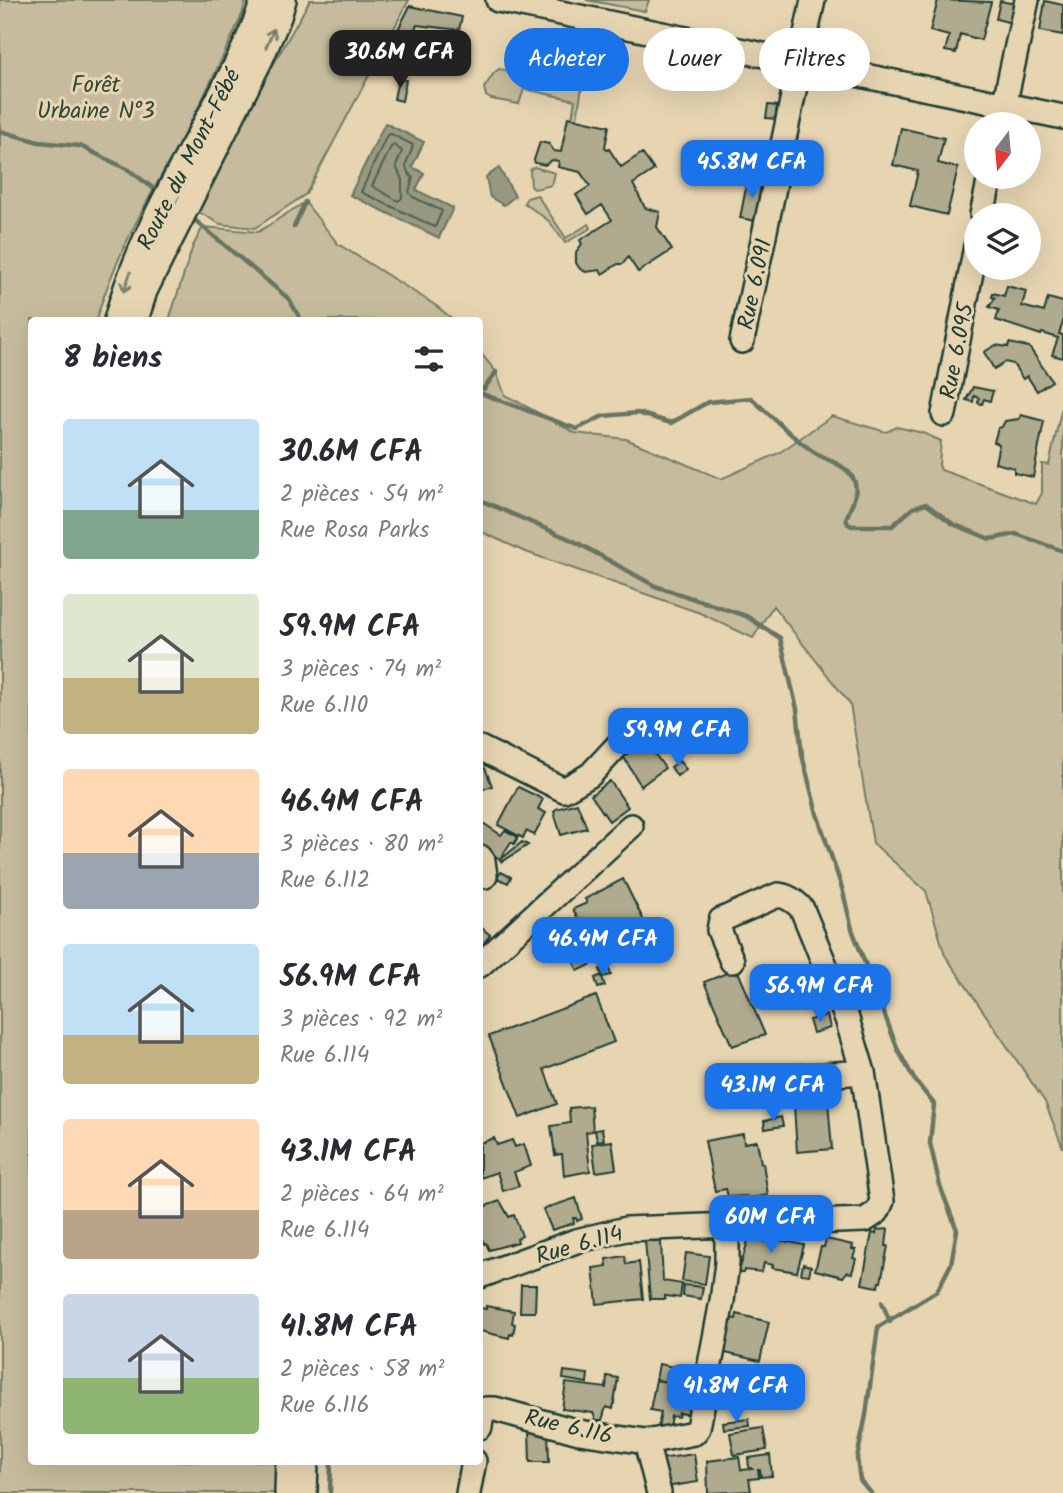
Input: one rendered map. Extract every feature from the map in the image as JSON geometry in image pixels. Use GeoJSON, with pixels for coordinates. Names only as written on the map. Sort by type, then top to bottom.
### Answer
{"type":"FeatureCollection","features":[{"type":"Feature","properties":{"kind":"street","name":"Route du Mont-Fébé"},"geometry":{"type":"LineString","coordinates":[[117,317],[127,280],[241,54],[263,0]]}},
{"type":"Feature","properties":{"kind":"street","name":"Route du Mont-Fébé"},"geometry":{"type":"LineString","coordinates":[[137,317],[145,291],[261,59],[284,0]]}},
{"type":"Feature","properties":{"kind":"street"},"geometry":{"type":"LineString","coordinates":[[498,0],[759,54]]}},
{"type":"Feature","properties":{"kind":"street","name":"Rue 6.091"},"geometry":{"type":"LineString","coordinates":[[807,28],[813,0]]}},
{"type":"Feature","properties":{"kind":"street"},"geometry":{"type":"LineString","coordinates":[[1002,112],[1027,0]]}},
{"type":"Feature","properties":{"kind":"street"},"geometry":{"type":"LineString","coordinates":[[870,80],[994,112]]}},
{"type":"Feature","properties":{"kind":"street","name":"Rue 6.091"},"geometry":{"type":"LineString","coordinates":[[742,341],[794,91]]}},
{"type":"Feature","properties":{"kind":"street"},"geometry":{"type":"LineString","coordinates":[[1041,116],[1063,117]]}},
{"type":"Feature","properties":{"kind":"street","name":"Rue 6.095"},"geometry":{"type":"LineString","coordinates":[[944,414],[970,280]]}},
{"type":"Feature","properties":{"kind":"street"},"geometry":{"type":"LineString","coordinates":[[483,750],[564,790],[590,775],[619,744]]}},
{"type":"Feature","properties":{"kind":"street"},"geometry":{"type":"LineString","coordinates":[[483,962],[631,826]]}},
{"type":"Feature","properties":{"kind":"street","name":"Rue 6.114"},"geometry":{"type":"LineString","coordinates":[[483,1275],[576,1241],[626,1228],[865,1220],[877,1212],[882,1201],[863,1072],[847,1019],[797,902],[778,895],[721,920],[719,930],[732,961]]}},
{"type":"Feature","properties":{"kind":"street"},"geometry":{"type":"LineString","coordinates":[[783,1078],[863,1072]]}},
{"type":"Feature","properties":{"kind":"street"},"geometry":{"type":"LineString","coordinates":[[646,1442],[694,1433],[698,1429],[722,1301],[727,1263],[727,1226]]}},
{"type":"Feature","properties":{"kind":"street","name":"Rue 6.116"},"geometry":{"type":"LineString","coordinates":[[483,1415],[486,1409],[495,1409],[579,1432],[646,1442],[659,1493]]}},
{"type":"Feature","properties":{"kind":"street"},"geometry":{"type":"LineString","coordinates":[[287,1493],[288,1465]]}},
{"type":"Feature","properties":{"kind":"street"},"geometry":{"type":"LineString","coordinates":[[306,1465],[306,1493]]}},
{"type":"Feature","properties":{"kind":"street"},"geometry":{"type":"LineString","coordinates":[[468,1493],[473,1465]]}},
{"type":"Feature","properties":{"kind":"green space","name":"Forêt Urbaine N°3"},"geometry":{"type":"Polygon","coordinates":[[[0,0],[246,0],[242,15],[204,97],[122,252],[97,317],[28,317],[28,1465],[275,1465],[275,1493],[0,1493],[0,0]]]}},
{"type":"Feature","properties":{"kind":"green space"},"geometry":{"type":"Polygon","coordinates":[[[310,0],[409,0],[306,194],[255,228],[220,224],[192,208],[310,0]]]}},
{"type":"Feature","properties":{"kind":"green space"},"geometry":{"type":"Polygon","coordinates":[[[586,0],[649,0],[645,11],[586,0]]]}},
{"type":"Feature","properties":{"kind":"green space"},"geometry":{"type":"Polygon","coordinates":[[[499,69],[504,70],[504,91],[523,91],[519,104],[486,96],[484,88],[499,69]]]}},
{"type":"Feature","properties":{"kind":"green space"},"geometry":{"type":"Polygon","coordinates":[[[533,91],[581,91],[577,118],[572,118],[575,100],[533,91]]]}},
{"type":"Feature","properties":{"kind":"green space"},"geometry":{"type":"Polygon","coordinates":[[[534,167],[555,173],[552,185],[535,189],[531,187],[530,170],[534,167]]]}},
{"type":"Feature","properties":{"kind":"green space"},"geometry":{"type":"Polygon","coordinates":[[[537,195],[566,238],[589,224],[591,228],[565,243],[549,221],[524,203],[527,198],[537,195]]]}},
{"type":"Feature","properties":{"kind":"green space"},"geometry":{"type":"Polygon","coordinates":[[[305,202],[338,244],[450,317],[170,317],[193,246],[203,227],[258,232],[305,202]]]}},
{"type":"Feature","properties":{"kind":"green space"},"geometry":{"type":"Polygon","coordinates":[[[483,356],[496,372],[505,395],[575,433],[626,439],[721,479],[779,453],[832,416],[886,432],[897,427],[923,433],[941,441],[941,470],[1036,504],[1042,493],[1042,464],[1049,465],[1063,402],[1063,1148],[1045,1102],[945,955],[926,891],[873,843],[850,704],[773,606],[753,638],[700,613],[523,551],[483,532],[483,356]]]}},
{"type":"Feature","properties":{"kind":"water"},"geometry":{"type":"Polygon","coordinates":[[[385,123],[424,142],[412,167],[424,173],[416,190],[453,208],[439,238],[350,195],[385,123]]]}},
{"type":"Feature","properties":{"kind":"water"},"geometry":{"type":"Polygon","coordinates":[[[499,168],[515,196],[504,205],[490,197],[486,177],[499,168]]]}},
{"type":"Feature","properties":{"kind":"building"},"geometry":{"type":"Polygon","coordinates":[[[938,0],[991,2],[981,40],[960,34],[956,53],[945,51],[949,36],[930,31],[938,0]]]}},
{"type":"Feature","properties":{"kind":"building"},"geometry":{"type":"Polygon","coordinates":[[[1000,1],[1016,4],[1012,23],[996,19],[1000,1]]]}},
{"type":"Feature","properties":{"kind":"building"},"geometry":{"type":"Polygon","coordinates":[[[1045,1],[1063,5],[1063,35],[1040,31],[1045,1]]]}},
{"type":"Feature","properties":{"kind":"building"},"geometry":{"type":"Polygon","coordinates":[[[410,6],[462,17],[459,30],[417,25],[402,55],[389,47],[410,6]]]}},
{"type":"Feature","properties":{"kind":"building"},"geometry":{"type":"Polygon","coordinates":[[[398,79],[406,80],[402,101],[394,99],[398,79]]]}},
{"type":"Feature","properties":{"kind":"building"},"geometry":{"type":"Polygon","coordinates":[[[768,105],[777,106],[775,119],[766,118],[768,105]]]}},
{"type":"Feature","properties":{"kind":"building"},"geometry":{"type":"Polygon","coordinates":[[[568,117],[609,126],[605,147],[621,167],[642,153],[654,170],[633,184],[645,208],[660,212],[657,227],[672,250],[638,272],[628,257],[623,264],[618,264],[602,274],[600,270],[586,272],[576,263],[576,252],[582,244],[580,240],[612,220],[602,205],[588,214],[576,195],[590,186],[580,172],[558,167],[559,161],[552,160],[545,165],[535,163],[540,142],[549,144],[554,151],[561,152],[568,117]]]}},
{"type":"Feature","properties":{"kind":"building"},"geometry":{"type":"Polygon","coordinates":[[[901,128],[944,138],[938,163],[958,168],[947,215],[910,206],[918,171],[893,165],[901,128]]]}},
{"type":"Feature","properties":{"kind":"building"},"geometry":{"type":"Polygon","coordinates":[[[748,178],[764,182],[756,221],[740,218],[748,178]]]}},
{"type":"Feature","properties":{"kind":"building"},"geometry":{"type":"Polygon","coordinates":[[[1007,286],[1026,291],[1022,306],[1044,312],[1048,298],[1063,302],[1063,322],[1059,334],[1063,335],[1063,358],[1052,355],[1058,338],[996,320],[999,310],[989,307],[995,298],[992,297],[993,293],[1004,296],[1007,286]]]}},
{"type":"Feature","properties":{"kind":"building"},"geometry":{"type":"Polygon","coordinates":[[[1009,343],[1029,347],[1052,381],[1037,391],[1027,376],[1023,379],[1013,364],[1005,362],[994,369],[984,352],[996,345],[1008,347],[1009,343]]]}},
{"type":"Feature","properties":{"kind":"building"},"geometry":{"type":"Polygon","coordinates":[[[973,387],[993,391],[990,401],[984,399],[982,404],[978,403],[979,398],[974,396],[973,402],[966,400],[973,387]]]}},
{"type":"Feature","properties":{"kind":"building"},"geometry":{"type":"Polygon","coordinates":[[[1021,415],[1044,421],[1033,477],[1014,473],[1014,468],[995,463],[999,444],[994,442],[998,428],[1002,427],[1005,421],[1019,419],[1021,415]]]}},
{"type":"Feature","properties":{"kind":"building"},"geometry":{"type":"Polygon","coordinates":[[[641,735],[665,768],[641,786],[620,751],[641,735]]]}},
{"type":"Feature","properties":{"kind":"building"},"geometry":{"type":"Polygon","coordinates":[[[679,761],[686,769],[677,776],[671,767],[679,761]]]}},
{"type":"Feature","properties":{"kind":"building"},"geometry":{"type":"Polygon","coordinates":[[[485,768],[492,786],[483,789],[485,768]]]}},
{"type":"Feature","properties":{"kind":"building"},"geometry":{"type":"Polygon","coordinates":[[[610,781],[628,807],[609,821],[591,795],[610,781]]]}},
{"type":"Feature","properties":{"kind":"building"},"geometry":{"type":"Polygon","coordinates":[[[518,787],[543,799],[538,809],[546,813],[534,835],[526,831],[523,838],[498,825],[518,787]]]}},
{"type":"Feature","properties":{"kind":"building"},"geometry":{"type":"Polygon","coordinates":[[[577,803],[587,828],[561,835],[554,812],[577,803]]]}},
{"type":"Feature","properties":{"kind":"building"},"geometry":{"type":"Polygon","coordinates":[[[483,823],[501,835],[505,830],[518,837],[514,844],[511,842],[500,859],[483,848],[483,823]]]}},
{"type":"Feature","properties":{"kind":"building"},"geometry":{"type":"Polygon","coordinates":[[[522,842],[528,845],[502,862],[500,860],[522,842]]]}},
{"type":"Feature","properties":{"kind":"building"},"geometry":{"type":"Polygon","coordinates":[[[501,872],[511,877],[508,883],[497,878],[501,872]]]}},
{"type":"Feature","properties":{"kind":"building"},"geometry":{"type":"Polygon","coordinates":[[[623,879],[651,935],[578,971],[561,937],[582,927],[573,909],[587,903],[585,899],[623,879]]]}},
{"type":"Feature","properties":{"kind":"building"},"geometry":{"type":"Polygon","coordinates":[[[483,929],[490,935],[483,944],[483,929]]]}},
{"type":"Feature","properties":{"kind":"building"},"geometry":{"type":"Polygon","coordinates":[[[608,966],[611,975],[602,977],[605,986],[598,988],[595,978],[602,975],[600,969],[608,966]]]}},
{"type":"Feature","properties":{"kind":"building"},"geometry":{"type":"Polygon","coordinates":[[[737,969],[765,1035],[732,1046],[704,982],[737,969]]]}},
{"type":"Feature","properties":{"kind":"building"},"geometry":{"type":"Polygon","coordinates":[[[596,996],[614,1042],[544,1069],[557,1104],[520,1118],[489,1036],[596,996]]]}},
{"type":"Feature","properties":{"kind":"building"},"geometry":{"type":"Polygon","coordinates":[[[827,1015],[830,1028],[813,1033],[809,1020],[827,1015]]]}},
{"type":"Feature","properties":{"kind":"building"},"geometry":{"type":"Polygon","coordinates":[[[810,1089],[810,1102],[828,1101],[832,1149],[797,1152],[793,1090],[810,1089]]]}},
{"type":"Feature","properties":{"kind":"building"},"geometry":{"type":"Polygon","coordinates":[[[591,1106],[593,1131],[586,1132],[590,1171],[564,1176],[562,1154],[555,1155],[551,1126],[570,1123],[569,1108],[591,1106]]]}},
{"type":"Feature","properties":{"kind":"building"},"geometry":{"type":"Polygon","coordinates":[[[781,1117],[783,1126],[765,1129],[764,1121],[781,1117]]]}},
{"type":"Feature","properties":{"kind":"building"},"geometry":{"type":"Polygon","coordinates":[[[602,1129],[604,1140],[597,1141],[595,1130],[602,1129]]]}},
{"type":"Feature","properties":{"kind":"building"},"geometry":{"type":"Polygon","coordinates":[[[743,1134],[744,1143],[757,1141],[768,1195],[747,1199],[746,1196],[728,1197],[726,1189],[715,1191],[705,1141],[743,1134]]]}},
{"type":"Feature","properties":{"kind":"building"},"geometry":{"type":"Polygon","coordinates":[[[494,1138],[497,1145],[512,1140],[515,1147],[524,1144],[531,1166],[514,1172],[519,1186],[503,1191],[497,1172],[483,1177],[483,1142],[494,1138]]]}},
{"type":"Feature","properties":{"kind":"building"},"geometry":{"type":"Polygon","coordinates":[[[612,1141],[616,1169],[596,1172],[592,1144],[612,1141]]]}},
{"type":"Feature","properties":{"kind":"building"},"geometry":{"type":"Polygon","coordinates":[[[576,1198],[582,1219],[577,1221],[573,1218],[574,1223],[552,1230],[543,1209],[576,1198]]]}},
{"type":"Feature","properties":{"kind":"building"},"geometry":{"type":"Polygon","coordinates":[[[500,1201],[509,1217],[514,1215],[522,1236],[517,1239],[518,1242],[489,1250],[483,1242],[483,1207],[500,1201]]]}},
{"type":"Feature","properties":{"kind":"building"},"geometry":{"type":"Polygon","coordinates":[[[888,1229],[888,1246],[881,1282],[878,1287],[862,1284],[872,1233],[888,1229]]]}},
{"type":"Feature","properties":{"kind":"building"},"geometry":{"type":"Polygon","coordinates":[[[749,1237],[804,1245],[797,1272],[772,1268],[773,1265],[764,1263],[762,1272],[744,1270],[743,1273],[734,1273],[735,1268],[740,1268],[749,1237]]]}},
{"type":"Feature","properties":{"kind":"building"},"geometry":{"type":"Polygon","coordinates":[[[826,1239],[853,1245],[852,1249],[856,1250],[853,1258],[856,1259],[852,1273],[847,1272],[843,1277],[815,1270],[826,1239]]]}},
{"type":"Feature","properties":{"kind":"building"},"geometry":{"type":"Polygon","coordinates":[[[645,1240],[661,1242],[663,1281],[682,1284],[680,1298],[665,1296],[665,1299],[650,1299],[645,1240]]]}},
{"type":"Feature","properties":{"kind":"building"},"geometry":{"type":"Polygon","coordinates":[[[686,1253],[709,1256],[705,1284],[682,1281],[686,1253]]]}},
{"type":"Feature","properties":{"kind":"building"},"geometry":{"type":"Polygon","coordinates":[[[625,1256],[626,1264],[639,1262],[643,1299],[597,1304],[593,1268],[607,1266],[606,1259],[625,1256]]]}},
{"type":"Feature","properties":{"kind":"building"},"geometry":{"type":"Polygon","coordinates":[[[803,1264],[811,1266],[809,1275],[801,1274],[803,1264]]]}},
{"type":"Feature","properties":{"kind":"building"},"geometry":{"type":"Polygon","coordinates":[[[521,1285],[536,1285],[535,1312],[520,1312],[521,1285]]]}},
{"type":"Feature","properties":{"kind":"building"},"geometry":{"type":"Polygon","coordinates":[[[684,1285],[703,1287],[701,1299],[683,1296],[684,1285]]]}},
{"type":"Feature","properties":{"kind":"building"},"geometry":{"type":"Polygon","coordinates":[[[486,1306],[514,1311],[513,1335],[510,1334],[509,1338],[483,1332],[483,1308],[486,1309],[486,1306]]]}},
{"type":"Feature","properties":{"kind":"building"},"geometry":{"type":"Polygon","coordinates":[[[737,1314],[769,1322],[760,1361],[721,1352],[729,1318],[736,1319],[737,1314]]]}},
{"type":"Feature","properties":{"kind":"building"},"geometry":{"type":"Polygon","coordinates":[[[659,1364],[674,1367],[667,1382],[656,1380],[659,1364]]]}},
{"type":"Feature","properties":{"kind":"building"},"geometry":{"type":"Polygon","coordinates":[[[564,1371],[588,1374],[587,1383],[563,1379],[564,1371]]]}},
{"type":"Feature","properties":{"kind":"building"},"geometry":{"type":"Polygon","coordinates":[[[607,1376],[618,1378],[613,1409],[606,1407],[602,1420],[596,1420],[593,1413],[562,1409],[566,1383],[606,1388],[607,1376]]]}},
{"type":"Feature","properties":{"kind":"building"},"geometry":{"type":"Polygon","coordinates":[[[656,1380],[692,1387],[690,1400],[694,1401],[691,1415],[679,1413],[678,1417],[671,1416],[669,1426],[658,1428],[661,1412],[650,1410],[656,1380]]]}},
{"type":"Feature","properties":{"kind":"building"},"geometry":{"type":"Polygon","coordinates":[[[749,1419],[750,1426],[724,1429],[723,1422],[749,1419]]]}},
{"type":"Feature","properties":{"kind":"building"},"geometry":{"type":"Polygon","coordinates":[[[763,1428],[767,1450],[734,1455],[730,1433],[763,1428]]]}},
{"type":"Feature","properties":{"kind":"building"},"geometry":{"type":"Polygon","coordinates":[[[548,1429],[549,1462],[530,1462],[529,1430],[548,1429]]]}},
{"type":"Feature","properties":{"kind":"building"},"geometry":{"type":"Polygon","coordinates":[[[694,1454],[698,1482],[665,1487],[660,1459],[694,1454]]]}},
{"type":"Feature","properties":{"kind":"building"},"geometry":{"type":"Polygon","coordinates":[[[770,1455],[772,1476],[761,1477],[758,1470],[759,1478],[749,1479],[751,1491],[708,1493],[707,1461],[739,1457],[741,1470],[752,1469],[749,1467],[748,1458],[770,1455]]]}},
{"type":"Feature","properties":{"kind":"waterway"},"geometry":{"type":"LineString","coordinates":[[0,131],[39,142],[80,146],[129,170],[158,192]]}},
{"type":"Feature","properties":{"kind":"waterway"},"geometry":{"type":"LineString","coordinates":[[294,227],[305,202]]}},
{"type":"Feature","properties":{"kind":"waterway"},"geometry":{"type":"LineString","coordinates":[[190,216],[289,299],[299,317]]}},
{"type":"Feature","properties":{"kind":"waterway"},"geometry":{"type":"LineString","coordinates":[[483,388],[496,372]]}},
{"type":"Feature","properties":{"kind":"waterway"},"geometry":{"type":"LineString","coordinates":[[483,394],[577,429],[603,416],[638,413],[671,423],[708,402],[751,398],[800,442],[839,465],[853,477],[856,488],[846,519],[852,526],[892,526],[913,508],[926,504],[953,524],[990,539],[1016,534],[1063,551]]}},
{"type":"Feature","properties":{"kind":"waterway"},"geometry":{"type":"LineString","coordinates":[[483,501],[574,541],[655,586],[746,616],[780,638],[797,709],[802,755],[817,814],[842,888],[852,929],[898,1050],[914,1079],[934,1104],[930,1143],[940,1186],[957,1230],[951,1264],[937,1291],[878,1327],[857,1458],[860,1480],[871,1493]]}},
{"type":"Feature","properties":{"kind":"waterway"},"geometry":{"type":"LineString","coordinates":[[882,1302],[890,1322]]}},
{"type":"Feature","properties":{"kind":"waterway"},"geometry":{"type":"LineString","coordinates":[[330,1493],[331,1465]]}}]}
